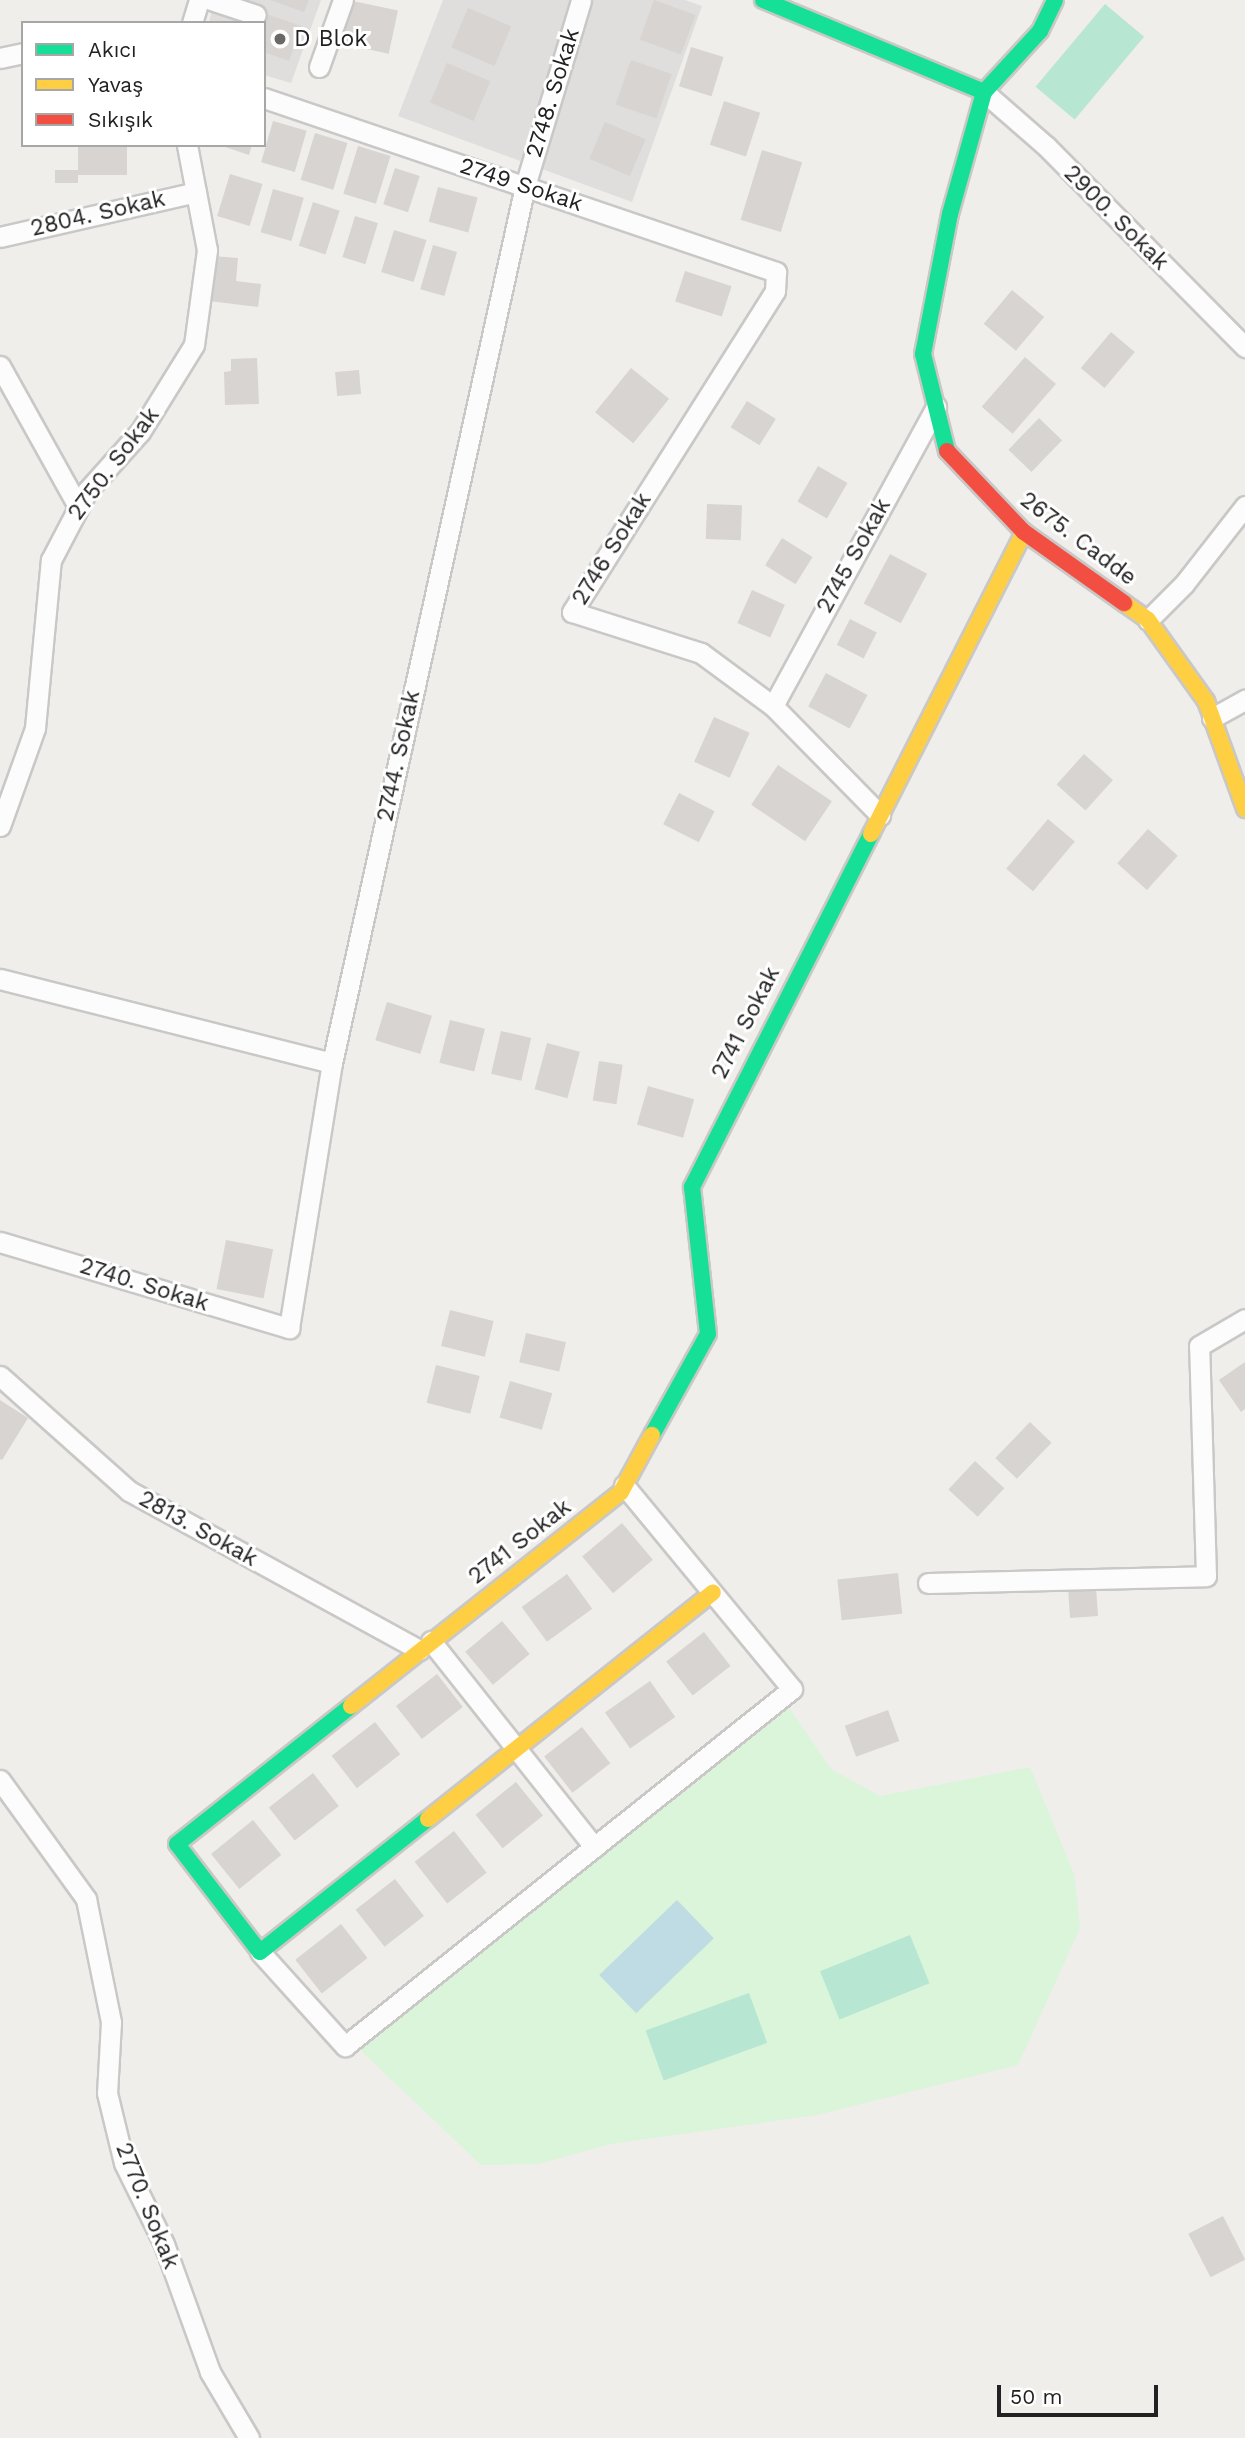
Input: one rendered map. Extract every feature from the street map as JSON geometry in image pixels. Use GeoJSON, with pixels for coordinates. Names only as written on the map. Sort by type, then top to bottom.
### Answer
{"type":"FeatureCollection","features":[{"type":"Feature","properties":{"kind":"street"},"geometry":{"type":"LineString","coordinates":[[193,21],[199,0]]}},
{"type":"Feature","properties":{"kind":"street"},"geometry":{"type":"LineString","coordinates":[[211,0],[256,15]]}},
{"type":"Feature","properties":{"kind":"street"},"geometry":{"type":"LineString","coordinates":[[319,67],[343,0]]}},
{"type":"Feature","properties":{"kind":"street","name":"2748. Sokak"},"geometry":{"type":"LineString","coordinates":[[525,186],[581,0]]}},
{"type":"Feature","properties":{"kind":"street"},"geometry":{"type":"LineString","coordinates":[[763,0],[984,92],[1040,31],[1055,0]]}},
{"type":"Feature","properties":{"kind":"street"},"geometry":{"type":"LineString","coordinates":[[0,58],[21,53]]}},
{"type":"Feature","properties":{"kind":"street","name":"2900. Sokak"},"geometry":{"type":"LineString","coordinates":[[984,92],[1046,146],[1245,347]]}},
{"type":"Feature","properties":{"kind":"street","name":"2675. Cadde"},"geometry":{"type":"LineString","coordinates":[[984,92],[950,214],[923,354],[947,453],[1024,532],[1148,620],[1206,701],[1245,809]]}},
{"type":"Feature","properties":{"kind":"street","name":"2749 Sokak"},"geometry":{"type":"LineString","coordinates":[[266,99],[776,272]]}},
{"type":"Feature","properties":{"kind":"street","name":"2750. Sokak"},"geometry":{"type":"LineString","coordinates":[[0,825],[35,728],[51,560],[78,506],[140,432],[194,345],[207,250],[187,147]]}},
{"type":"Feature","properties":{"kind":"street","name":"2744. Sokak"},"geometry":{"type":"LineString","coordinates":[[289,1328],[332,1062],[525,186]]}},
{"type":"Feature","properties":{"kind":"street","name":"2804. Sokak"},"geometry":{"type":"LineString","coordinates":[[0,237],[196,192]]}},
{"type":"Feature","properties":{"kind":"street","name":"2746 Sokak"},"geometry":{"type":"LineString","coordinates":[[776,272],[775,291],[572,612],[701,653],[773,706],[880,815]]}},
{"type":"Feature","properties":{"kind":"street"},"geometry":{"type":"LineString","coordinates":[[0,366],[78,506]]}},
{"type":"Feature","properties":{"kind":"street","name":"2745 Sokak"},"geometry":{"type":"LineString","coordinates":[[773,706],[936,407]]}},
{"type":"Feature","properties":{"kind":"street"},"geometry":{"type":"LineString","coordinates":[[1148,620],[1184,584],[1245,506]]}},
{"type":"Feature","properties":{"kind":"street","name":"2741 Sokak"},"geometry":{"type":"LineString","coordinates":[[260,1952],[177,1844],[624,1485],[708,1334],[692,1187],[1024,532]]}},
{"type":"Feature","properties":{"kind":"street"},"geometry":{"type":"LineString","coordinates":[[1212,718],[1245,700]]}},
{"type":"Feature","properties":{"kind":"street"},"geometry":{"type":"LineString","coordinates":[[0,979],[332,1062]]}},
{"type":"Feature","properties":{"kind":"street","name":"2740. Sokak"},"geometry":{"type":"LineString","coordinates":[[0,1242],[289,1328]]}},
{"type":"Feature","properties":{"kind":"street"},"geometry":{"type":"LineString","coordinates":[[928,1583],[1206,1576],[1199,1346],[1245,1319]]}},
{"type":"Feature","properties":{"kind":"street","name":"2813. Sokak"},"geometry":{"type":"LineString","coordinates":[[0,1376],[129,1491],[425,1646]]}},
{"type":"Feature","properties":{"kind":"street"},"geometry":{"type":"LineString","coordinates":[[624,1485],[713,1592],[792,1689],[345,2046],[260,1952],[713,1592]]}},
{"type":"Feature","properties":{"kind":"street"},"geometry":{"type":"LineString","coordinates":[[425,1646],[516,1749],[594,1847]]}},
{"type":"Feature","properties":{"kind":"street","name":"2770. Sokak"},"geometry":{"type":"LineString","coordinates":[[0,1780],[86,1899],[111,2022],[107,2093],[124,2163],[164,2244],[210,2372],[248,2438]]}},
{"type":"Feature","properties":{"kind":"shaded area"},"geometry":{"type":"Polygon","coordinates":[[[214,0],[321,0],[291,83],[266,76],[266,21],[209,21],[214,0]]]}},
{"type":"Feature","properties":{"kind":"shaded area"},"geometry":{"type":"Polygon","coordinates":[[[443,0],[685,0],[702,6],[632,202],[398,116],[443,0]]]}},
{"type":"Feature","properties":{"kind":"green space"},"geometry":{"type":"Polygon","coordinates":[[[1105,4],[1144,37],[1075,120],[1036,87],[1105,4]]]}},
{"type":"Feature","properties":{"kind":"green space"},"geometry":{"type":"Polygon","coordinates":[[[786,1703],[831,1769],[880,1796],[1030,1767],[1074,1874],[1080,1928],[1018,2065],[817,2115],[611,2144],[538,2164],[481,2165],[359,2049],[786,1703]]]}},
{"type":"Feature","properties":{"kind":"green space"},"geometry":{"type":"Polygon","coordinates":[[[910,1935],[929,1983],[840,2020],[820,1971],[910,1935]]]}},
{"type":"Feature","properties":{"kind":"green space"},"geometry":{"type":"Polygon","coordinates":[[[749,1993],[767,2043],[664,2080],[646,2031],[749,1993]]]}},
{"type":"Feature","properties":{"kind":"water"},"geometry":{"type":"Polygon","coordinates":[[[677,1900],[714,1938],[636,2013],[599,1975],[677,1900]]]}},
{"type":"Feature","properties":{"kind":"building"},"geometry":{"type":"Polygon","coordinates":[[[270,0],[309,0],[304,12],[270,0]]]}},
{"type":"Feature","properties":{"kind":"building"},"geometry":{"type":"Polygon","coordinates":[[[348,0],[398,11],[389,54],[339,43],[348,0]]]}},
{"type":"Feature","properties":{"kind":"building"},"geometry":{"type":"Polygon","coordinates":[[[654,0],[695,15],[681,55],[640,39],[654,0]]]}},
{"type":"Feature","properties":{"kind":"building"},"geometry":{"type":"Polygon","coordinates":[[[468,8],[511,26],[494,66],[451,48],[468,8]]]}},
{"type":"Feature","properties":{"kind":"building","name":"D Blok"},"geometry":{"type":"Polygon","coordinates":[[[263,13],[301,26],[289,61],[266,53],[266,21],[263,21],[263,13]]]}},
{"type":"Feature","properties":{"kind":"building"},"geometry":{"type":"Polygon","coordinates":[[[691,47],[724,57],[712,96],[679,86],[691,47]]]}},
{"type":"Feature","properties":{"kind":"building"},"geometry":{"type":"Polygon","coordinates":[[[631,60],[672,74],[656,118],[616,104],[631,60]]]}},
{"type":"Feature","properties":{"kind":"building"},"geometry":{"type":"Polygon","coordinates":[[[447,63],[490,81],[473,121],[430,103],[447,63]]]}},
{"type":"Feature","properties":{"kind":"building"},"geometry":{"type":"Polygon","coordinates":[[[724,101],[760,113],[746,156],[710,145],[724,101]]]}},
{"type":"Feature","properties":{"kind":"building"},"geometry":{"type":"Polygon","coordinates":[[[273,121],[307,131],[295,172],[261,162],[273,121]]]}},
{"type":"Feature","properties":{"kind":"building"},"geometry":{"type":"Polygon","coordinates":[[[605,122],[646,139],[630,176],[589,159],[605,122]]]}},
{"type":"Feature","properties":{"kind":"building"},"geometry":{"type":"Polygon","coordinates":[[[315,133],[348,143],[333,190],[301,180],[315,133]]]}},
{"type":"Feature","properties":{"kind":"building"},"geometry":{"type":"Polygon","coordinates":[[[358,146],[391,156],[376,204],[343,194],[358,146]]]}},
{"type":"Feature","properties":{"kind":"building"},"geometry":{"type":"Polygon","coordinates":[[[78,147],[127,147],[127,175],[78,175],[78,147]]]}},
{"type":"Feature","properties":{"kind":"building"},"geometry":{"type":"Polygon","coordinates":[[[225,147],[251,147],[249,155],[225,147]]]}},
{"type":"Feature","properties":{"kind":"building"},"geometry":{"type":"Polygon","coordinates":[[[762,150],[802,162],[781,232],[741,220],[762,150]]]}},
{"type":"Feature","properties":{"kind":"building"},"geometry":{"type":"Polygon","coordinates":[[[395,168],[420,176],[408,212],[383,204],[395,168]]]}},
{"type":"Feature","properties":{"kind":"building"},"geometry":{"type":"Polygon","coordinates":[[[55,170],[78,170],[78,183],[55,183],[55,170]]]}},
{"type":"Feature","properties":{"kind":"building"},"geometry":{"type":"Polygon","coordinates":[[[230,174],[263,184],[250,226],[217,216],[230,174]]]}},
{"type":"Feature","properties":{"kind":"building"},"geometry":{"type":"Polygon","coordinates":[[[438,187],[478,198],[468,232],[429,222],[438,187]]]}},
{"type":"Feature","properties":{"kind":"building"},"geometry":{"type":"Polygon","coordinates":[[[273,189],[304,198],[291,241],[261,232],[273,189]]]}},
{"type":"Feature","properties":{"kind":"building"},"geometry":{"type":"Polygon","coordinates":[[[313,202],[340,211],[325,254],[299,246],[313,202]]]}},
{"type":"Feature","properties":{"kind":"building"},"geometry":{"type":"Polygon","coordinates":[[[355,216],[378,223],[365,264],[342,257],[355,216]]]}},
{"type":"Feature","properties":{"kind":"building"},"geometry":{"type":"Polygon","coordinates":[[[394,230],[427,240],[414,282],[381,272],[394,230]]]}},
{"type":"Feature","properties":{"kind":"building"},"geometry":{"type":"Polygon","coordinates":[[[433,245],[457,252],[444,296],[420,289],[433,245]]]}},
{"type":"Feature","properties":{"kind":"building"},"geometry":{"type":"Polygon","coordinates":[[[212,256],[238,258],[236,281],[261,284],[258,307],[209,301],[212,256]]]}},
{"type":"Feature","properties":{"kind":"building"},"geometry":{"type":"Polygon","coordinates":[[[685,271],[732,286],[722,317],[675,301],[685,271]]]}},
{"type":"Feature","properties":{"kind":"building"},"geometry":{"type":"Polygon","coordinates":[[[1012,290],[1044,317],[1016,351],[984,324],[1012,290]]]}},
{"type":"Feature","properties":{"kind":"building"},"geometry":{"type":"Polygon","coordinates":[[[1111,332],[1135,352],[1105,388],[1081,368],[1111,332]]]}},
{"type":"Feature","properties":{"kind":"building"},"geometry":{"type":"Polygon","coordinates":[[[1025,357],[1056,384],[1013,434],[982,407],[1025,357]]]}},
{"type":"Feature","properties":{"kind":"building"},"geometry":{"type":"Polygon","coordinates":[[[257,358],[259,404],[225,405],[224,372],[231,371],[231,359],[257,358]]]}},
{"type":"Feature","properties":{"kind":"building"},"geometry":{"type":"Polygon","coordinates":[[[631,368],[669,399],[633,443],[595,412],[631,368]]]}},
{"type":"Feature","properties":{"kind":"building"},"geometry":{"type":"Polygon","coordinates":[[[359,370],[361,394],[337,396],[335,372],[359,370]]]}},
{"type":"Feature","properties":{"kind":"building"},"geometry":{"type":"Polygon","coordinates":[[[747,401],[776,419],[759,445],[731,427],[747,401]]]}},
{"type":"Feature","properties":{"kind":"building"},"geometry":{"type":"Polygon","coordinates":[[[1039,418],[1062,440],[1031,472],[1008,450],[1039,418]]]}},
{"type":"Feature","properties":{"kind":"building"},"geometry":{"type":"Polygon","coordinates":[[[818,466],[847,483],[827,519],[798,502],[818,466]]]}},
{"type":"Feature","properties":{"kind":"building"},"geometry":{"type":"Polygon","coordinates":[[[707,504],[742,505],[741,540],[706,539],[707,504]]]}},
{"type":"Feature","properties":{"kind":"building"},"geometry":{"type":"Polygon","coordinates":[[[782,538],[813,557],[796,584],[765,565],[782,538]]]}},
{"type":"Feature","properties":{"kind":"building"},"geometry":{"type":"Polygon","coordinates":[[[890,554],[927,574],[901,623],[864,603],[890,554]]]}},
{"type":"Feature","properties":{"kind":"building"},"geometry":{"type":"Polygon","coordinates":[[[752,590],[785,605],[770,638],[737,623],[752,590]]]}},
{"type":"Feature","properties":{"kind":"building"},"geometry":{"type":"Polygon","coordinates":[[[850,619],[877,633],[864,658],[837,645],[850,619]]]}},
{"type":"Feature","properties":{"kind":"building"},"geometry":{"type":"Polygon","coordinates":[[[826,673],[867,695],[850,729],[808,707],[826,673]]]}},
{"type":"Feature","properties":{"kind":"building"},"geometry":{"type":"Polygon","coordinates":[[[714,717],[750,733],[730,778],[694,762],[714,717]]]}},
{"type":"Feature","properties":{"kind":"building"},"geometry":{"type":"Polygon","coordinates":[[[1084,754],[1113,780],[1086,811],[1057,784],[1084,754]]]}},
{"type":"Feature","properties":{"kind":"building"},"geometry":{"type":"Polygon","coordinates":[[[778,765],[832,801],[805,841],[751,805],[778,765]]]}},
{"type":"Feature","properties":{"kind":"building"},"geometry":{"type":"Polygon","coordinates":[[[679,793],[715,811],[699,842],[663,824],[679,793]]]}},
{"type":"Feature","properties":{"kind":"building"},"geometry":{"type":"Polygon","coordinates":[[[1048,819],[1075,841],[1033,891],[1006,869],[1048,819]]]}},
{"type":"Feature","properties":{"kind":"building"},"geometry":{"type":"Polygon","coordinates":[[[1148,829],[1178,856],[1147,890],[1117,863],[1148,829]]]}},
{"type":"Feature","properties":{"kind":"building"},"geometry":{"type":"Polygon","coordinates":[[[387,1002],[432,1016],[420,1054],[375,1040],[387,1002]]]}},
{"type":"Feature","properties":{"kind":"building"},"geometry":{"type":"Polygon","coordinates":[[[450,1020],[485,1029],[474,1071],[439,1063],[450,1020]]]}},
{"type":"Feature","properties":{"kind":"building"},"geometry":{"type":"Polygon","coordinates":[[[501,1031],[531,1038],[521,1081],[491,1074],[501,1031]]]}},
{"type":"Feature","properties":{"kind":"building"},"geometry":{"type":"Polygon","coordinates":[[[547,1043],[580,1052],[567,1098],[535,1089],[547,1043]]]}},
{"type":"Feature","properties":{"kind":"building"},"geometry":{"type":"Polygon","coordinates":[[[599,1061],[623,1065],[616,1104],[593,1101],[599,1061]]]}},
{"type":"Feature","properties":{"kind":"building"},"geometry":{"type":"Polygon","coordinates":[[[648,1086],[694,1099],[683,1138],[637,1124],[648,1086]]]}},
{"type":"Feature","properties":{"kind":"building"},"geometry":{"type":"Polygon","coordinates":[[[226,1240],[273,1249],[264,1298],[216,1289],[226,1240]]]}},
{"type":"Feature","properties":{"kind":"building"},"geometry":{"type":"Polygon","coordinates":[[[450,1310],[494,1321],[485,1357],[441,1346],[450,1310]]]}},
{"type":"Feature","properties":{"kind":"building"},"geometry":{"type":"Polygon","coordinates":[[[526,1333],[566,1342],[559,1371],[519,1362],[526,1333]]]}},
{"type":"Feature","properties":{"kind":"building"},"geometry":{"type":"Polygon","coordinates":[[[1245,1362],[1245,1409],[1241,1412],[1219,1380],[1245,1362]]]}},
{"type":"Feature","properties":{"kind":"building"},"geometry":{"type":"Polygon","coordinates":[[[436,1365],[480,1376],[470,1414],[427,1403],[436,1365]]]}},
{"type":"Feature","properties":{"kind":"building"},"geometry":{"type":"Polygon","coordinates":[[[510,1381],[552,1393],[542,1430],[500,1418],[510,1381]]]}},
{"type":"Feature","properties":{"kind":"building"},"geometry":{"type":"Polygon","coordinates":[[[0,1400],[28,1418],[2,1460],[0,1459],[0,1400]]]}},
{"type":"Feature","properties":{"kind":"building"},"geometry":{"type":"Polygon","coordinates":[[[1030,1422],[1052,1443],[1017,1479],[995,1458],[1030,1422]]]}},
{"type":"Feature","properties":{"kind":"building"},"geometry":{"type":"Polygon","coordinates":[[[975,1461],[1004,1488],[978,1517],[948,1490],[975,1461]]]}},
{"type":"Feature","properties":{"kind":"building"},"geometry":{"type":"Polygon","coordinates":[[[622,1523],[653,1560],[613,1593],[582,1556],[622,1523]]]}},
{"type":"Feature","properties":{"kind":"building"},"geometry":{"type":"Polygon","coordinates":[[[898,1573],[902,1614],[842,1620],[837,1579],[898,1573]]]}},
{"type":"Feature","properties":{"kind":"building"},"geometry":{"type":"Polygon","coordinates":[[[567,1574],[592,1609],[547,1642],[522,1607],[567,1574]]]}},
{"type":"Feature","properties":{"kind":"building"},"geometry":{"type":"Polygon","coordinates":[[[1096,1587],[1098,1616],[1070,1618],[1068,1589],[1096,1587]]]}},
{"type":"Feature","properties":{"kind":"building"},"geometry":{"type":"Polygon","coordinates":[[[502,1621],[530,1654],[493,1685],[465,1652],[502,1621]]]}},
{"type":"Feature","properties":{"kind":"building"},"geometry":{"type":"Polygon","coordinates":[[[704,1632],[730,1666],[693,1695],[666,1662],[704,1632]]]}},
{"type":"Feature","properties":{"kind":"building"},"geometry":{"type":"Polygon","coordinates":[[[437,1674],[463,1707],[422,1739],[396,1706],[437,1674]]]}},
{"type":"Feature","properties":{"kind":"building"},"geometry":{"type":"Polygon","coordinates":[[[650,1681],[675,1717],[630,1749],[605,1713],[650,1681]]]}},
{"type":"Feature","properties":{"kind":"building"},"geometry":{"type":"Polygon","coordinates":[[[888,1710],[899,1741],[856,1757],[845,1726],[888,1710]]]}},
{"type":"Feature","properties":{"kind":"building"},"geometry":{"type":"Polygon","coordinates":[[[375,1722],[400,1754],[357,1788],[332,1756],[375,1722]]]}},
{"type":"Feature","properties":{"kind":"building"},"geometry":{"type":"Polygon","coordinates":[[[582,1727],[610,1763],[572,1793],[544,1757],[582,1727]]]}},
{"type":"Feature","properties":{"kind":"building"},"geometry":{"type":"Polygon","coordinates":[[[313,1773],[339,1806],[295,1841],[269,1807],[313,1773]]]}},
{"type":"Feature","properties":{"kind":"building"},"geometry":{"type":"Polygon","coordinates":[[[516,1782],[543,1815],[503,1848],[476,1815],[516,1782]]]}},
{"type":"Feature","properties":{"kind":"building"},"geometry":{"type":"Polygon","coordinates":[[[253,1820],[281,1855],[239,1889],[211,1854],[253,1820]]]}},
{"type":"Feature","properties":{"kind":"building"},"geometry":{"type":"Polygon","coordinates":[[[454,1831],[487,1873],[447,1904],[415,1862],[454,1831]]]}},
{"type":"Feature","properties":{"kind":"building"},"geometry":{"type":"Polygon","coordinates":[[[395,1879],[424,1916],[385,1947],[356,1910],[395,1879]]]}},
{"type":"Feature","properties":{"kind":"building"},"geometry":{"type":"Polygon","coordinates":[[[341,1924],[367,1958],[322,1994],[295,1960],[341,1924]]]}},
{"type":"Feature","properties":{"kind":"building"},"geometry":{"type":"Polygon","coordinates":[[[1223,2216],[1245,2260],[1210,2277],[1188,2234],[1223,2216]]]}},
{"type":"Feature","properties":{"kind":"traffic: fast"},"geometry":{"type":"LineString","coordinates":[[763,0],[984,92]]}},
{"type":"Feature","properties":{"kind":"traffic: fast"},"geometry":{"type":"LineString","coordinates":[[947,451],[923,354],[950,214],[984,92],[1040,31],[1055,0]]}},
{"type":"Feature","properties":{"kind":"traffic: fast"},"geometry":{"type":"LineString","coordinates":[[652,1435],[708,1334],[692,1187],[871,834]]}},
{"type":"Feature","properties":{"kind":"traffic: fast"},"geometry":{"type":"LineString","coordinates":[[351,1706],[177,1844],[260,1952],[428,1819]]}},
{"type":"Feature","properties":{"kind":"traffic: slow"},"geometry":{"type":"LineString","coordinates":[[871,834],[1024,532]]}},
{"type":"Feature","properties":{"kind":"traffic: slow"},"geometry":{"type":"LineString","coordinates":[[1124,603],[1148,620],[1206,701],[1245,809]]}},
{"type":"Feature","properties":{"kind":"traffic: slow"},"geometry":{"type":"LineString","coordinates":[[351,1706],[621,1492],[652,1435]]}},
{"type":"Feature","properties":{"kind":"traffic: slow"},"geometry":{"type":"LineString","coordinates":[[428,1819],[713,1592]]}},
{"type":"Feature","properties":{"kind":"traffic: jam"},"geometry":{"type":"LineString","coordinates":[[947,451],[1024,532],[1124,603]]}},
{"type":"Feature","properties":{"kind":"place","name":"D Blok"},"geometry":{"type":"Point","coordinates":[280,39]}}]}
